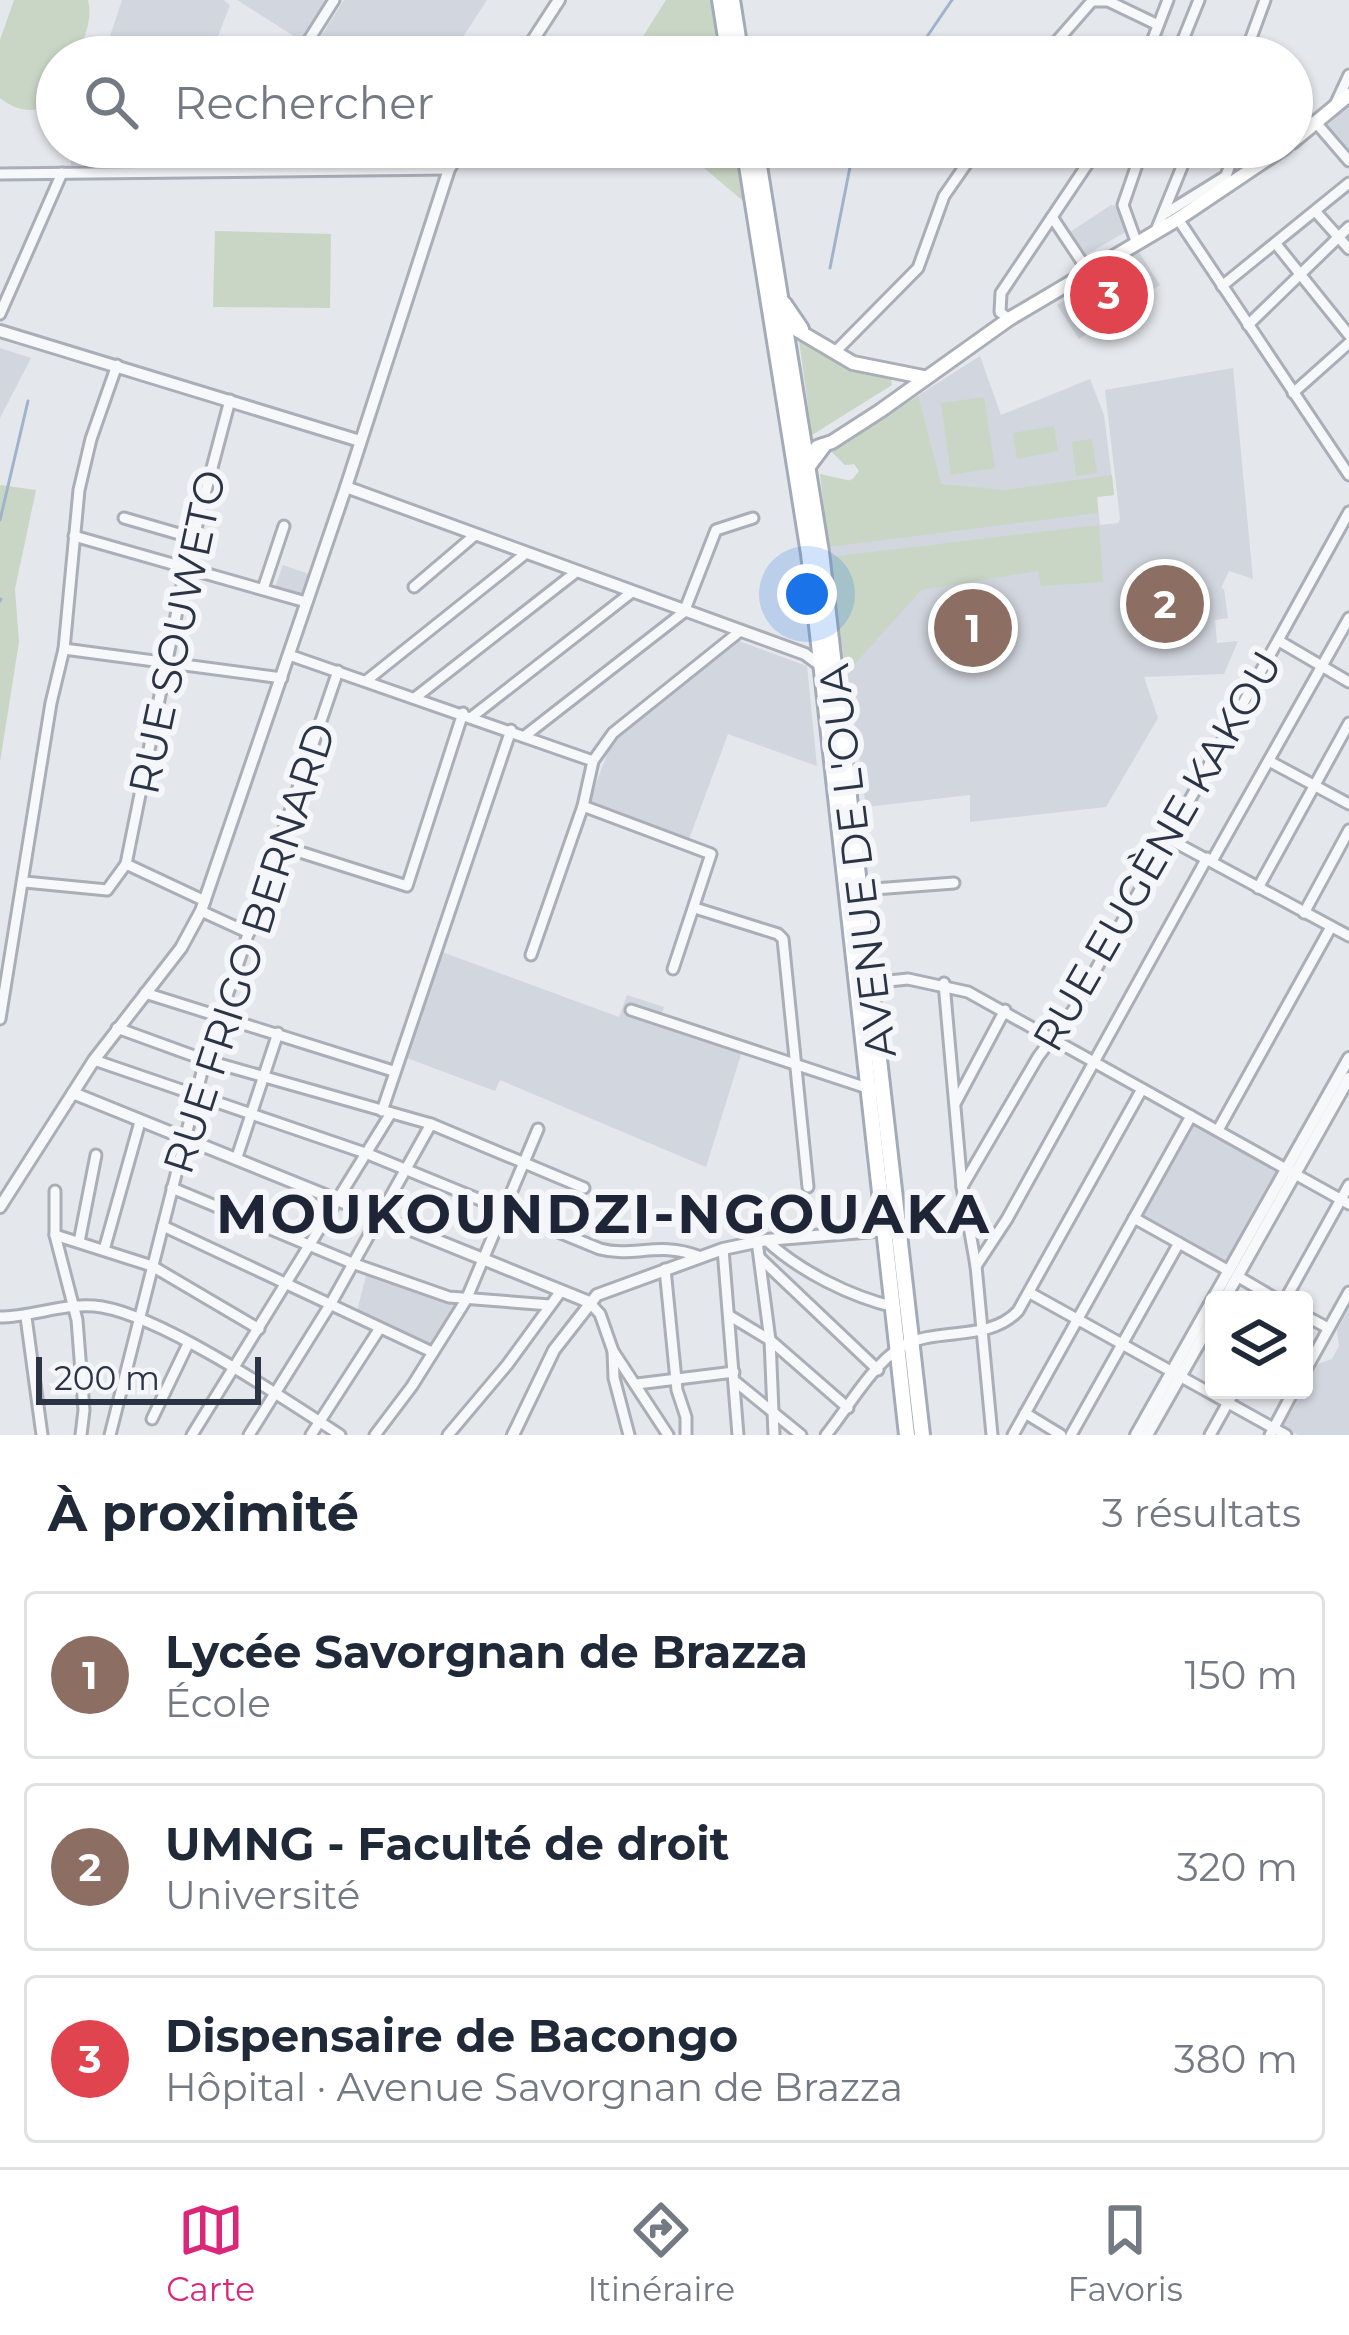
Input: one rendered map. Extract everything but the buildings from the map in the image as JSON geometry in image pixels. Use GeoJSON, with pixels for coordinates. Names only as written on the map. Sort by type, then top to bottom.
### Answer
{"type":"FeatureCollection","features":[{"type":"Feature","properties":{"kind":"main road"},"geometry":{"type":"LineString","coordinates":[[720,0],[726,36]]}},
{"type":"Feature","properties":{"kind":"main road"},"geometry":{"type":"LineString","coordinates":[[732,0],[738,36]]}},
{"type":"Feature","properties":{"kind":"main road"},"geometry":{"type":"LineString","coordinates":[[1313,127],[1349,95]]}},
{"type":"Feature","properties":{"kind":"main road","name":"AVENUE DE L'OUA"},"geometry":{"type":"LineString","coordinates":[[748,168],[779,325],[825,634]]}},
{"type":"Feature","properties":{"kind":"main road","name":"AVENUE DE L'OUA"},"geometry":{"type":"LineString","coordinates":[[759,168],[779,295],[779,325]]}},
{"type":"Feature","properties":{"kind":"main road"},"geometry":{"type":"LineString","coordinates":[[808,466],[824,446],[1009,319],[1090,274],[1254,168]]}},
{"type":"Feature","properties":{"kind":"main road"},"geometry":{"type":"LineString","coordinates":[[779,295],[801,329],[834,353],[871,369],[923,377]]}},
{"type":"Feature","properties":{"kind":"main road"},"geometry":{"type":"LineString","coordinates":[[779,325],[801,329]]}},
{"type":"Feature","properties":{"kind":"main road"},"geometry":{"type":"LineString","coordinates":[[799,450],[824,446]]}},
{"type":"Feature","properties":{"kind":"main road","name":"AVENUE DE L'OUA"},"geometry":{"type":"LineString","coordinates":[[799,450],[808,466],[906,1345],[922,1435]]}},
{"type":"Feature","properties":{"kind":"main road","name":"AVENUE DE L'OUA"},"geometry":{"type":"LineString","coordinates":[[828,668],[861,890],[864,984]]}},
{"type":"Feature","properties":{"kind":"main road","name":"AVENUE DE L'OUA"},"geometry":{"type":"LineString","coordinates":[[877,1091],[886,1230],[895,1307],[906,1345],[908,1435]]}},
{"type":"Feature","properties":{"kind":"street"},"geometry":{"type":"LineString","coordinates":[[311,36],[334,0]]}},
{"type":"Feature","properties":{"kind":"street"},"geometry":{"type":"LineString","coordinates":[[536,36],[559,0]]}},
{"type":"Feature","properties":{"kind":"street"},"geometry":{"type":"LineString","coordinates":[[1154,36],[1168,0]]}},
{"type":"Feature","properties":{"kind":"street"},"geometry":{"type":"LineString","coordinates":[[1184,36],[1199,0]]}},
{"type":"Feature","properties":{"kind":"street"},"geometry":{"type":"LineString","coordinates":[[1252,36],[1265,0]]}},
{"type":"Feature","properties":{"kind":"street"},"geometry":{"type":"LineString","coordinates":[[1060,36],[1084,5],[1100,1],[1126,4],[1158,25]]}},
{"type":"Feature","properties":{"kind":"street"},"geometry":{"type":"LineString","coordinates":[[1333,110],[1349,74]]}},
{"type":"Feature","properties":{"kind":"street"},"geometry":{"type":"LineString","coordinates":[[1313,122],[1349,161]]}},
{"type":"Feature","properties":{"kind":"street"},"geometry":{"type":"LineString","coordinates":[[834,353],[918,268],[944,196],[964,168]]}},
{"type":"Feature","properties":{"kind":"street"},"geometry":{"type":"LineString","coordinates":[[1009,319],[1000,312],[1001,293],[1085,168]]}},
{"type":"Feature","properties":{"kind":"street"},"geometry":{"type":"LineString","coordinates":[[1136,168],[1124,206],[1137,244]]}},
{"type":"Feature","properties":{"kind":"street"},"geometry":{"type":"LineString","coordinates":[[1155,233],[1181,168]]}},
{"type":"Feature","properties":{"kind":"street"},"geometry":{"type":"LineString","coordinates":[[1162,215],[1226,176],[1229,168]]}},
{"type":"Feature","properties":{"kind":"street"},"geometry":{"type":"LineString","coordinates":[[0,174],[448,169],[203,906],[181,948],[94,1060],[0,1207]]}},
{"type":"Feature","properties":{"kind":"street"},"geometry":{"type":"LineString","coordinates":[[0,314],[62,173]]}},
{"type":"Feature","properties":{"kind":"street"},"geometry":{"type":"LineString","coordinates":[[1222,286],[1349,184]]}},
{"type":"Feature","properties":{"kind":"street"},"geometry":{"type":"LineString","coordinates":[[1316,212],[1349,249]]}},
{"type":"Feature","properties":{"kind":"street"},"geometry":{"type":"LineString","coordinates":[[1052,217],[1090,274]]}},
{"type":"Feature","properties":{"kind":"street"},"geometry":{"type":"LineString","coordinates":[[1178,219],[1347,468]]}},
{"type":"Feature","properties":{"kind":"street"},"geometry":{"type":"LineString","coordinates":[[1248,326],[1349,227]]}},
{"type":"Feature","properties":{"kind":"street"},"geometry":{"type":"LineString","coordinates":[[1276,244],[1349,339],[1294,393]]}},
{"type":"Feature","properties":{"kind":"street"},"geometry":{"type":"LineString","coordinates":[[0,332],[360,441]]}},
{"type":"Feature","properties":{"kind":"street"},"geometry":{"type":"LineString","coordinates":[[0,1019],[51,703],[64,649],[85,461],[117,365]]}},
{"type":"Feature","properties":{"kind":"street","name":"RUE SOUWETO"},"geometry":{"type":"LineString","coordinates":[[125,864],[193,538],[230,400]]}},
{"type":"Feature","properties":{"kind":"street"},"geometry":{"type":"LineString","coordinates":[[346,487],[806,654],[828,668]]}},
{"type":"Feature","properties":{"kind":"street","name":"RUE EUGÈNE KAKOU"},"geometry":{"type":"LineString","coordinates":[[962,1187],[1083,992],[1349,512]]}},
{"type":"Feature","properties":{"kind":"street"},"geometry":{"type":"LineString","coordinates":[[124,518],[193,538]]}},
{"type":"Feature","properties":{"kind":"street"},"geometry":{"type":"LineString","coordinates":[[526,735],[684,612],[716,530],[753,518]]}},
{"type":"Feature","properties":{"kind":"street"},"geometry":{"type":"LineString","coordinates":[[262,589],[284,526]]}},
{"type":"Feature","properties":{"kind":"street"},"geometry":{"type":"LineString","coordinates":[[74,536],[306,602]]}},
{"type":"Feature","properties":{"kind":"street"},"geometry":{"type":"LineString","coordinates":[[414,586],[476,536]]}},
{"type":"Feature","properties":{"kind":"street"},"geometry":{"type":"LineString","coordinates":[[366,681],[525,554]]}},
{"type":"Feature","properties":{"kind":"street"},"geometry":{"type":"LineString","coordinates":[[416,697],[576,572]]}},
{"type":"Feature","properties":{"kind":"street"},"geometry":{"type":"LineString","coordinates":[[280,846],[407,886],[468,715],[632,592]]}},
{"type":"Feature","properties":{"kind":"street"},"geometry":{"type":"LineString","coordinates":[[976,1267],[1349,618]]}},
{"type":"Feature","properties":{"kind":"street"},"geometry":{"type":"LineString","coordinates":[[532,955],[584,806],[593,761],[626,722],[739,632]]}},
{"type":"Feature","properties":{"kind":"street"},"geometry":{"type":"LineString","coordinates":[[786,648],[802,649],[825,634]]}},
{"type":"Feature","properties":{"kind":"street"},"geometry":{"type":"LineString","coordinates":[[1279,640],[1349,682]]}},
{"type":"Feature","properties":{"kind":"street"},"geometry":{"type":"LineString","coordinates":[[64,649],[282,678]]}},
{"type":"Feature","properties":{"kind":"street"},"geometry":{"type":"LineString","coordinates":[[289,655],[593,761]]}},
{"type":"Feature","properties":{"kind":"street","name":"RUE FRIGO BERNARD"},"geometry":{"type":"LineString","coordinates":[[110,1435],[205,1060],[338,671]]}},
{"type":"Feature","properties":{"kind":"street"},"geometry":{"type":"LineString","coordinates":[[1258,888],[1349,723]]}},
{"type":"Feature","properties":{"kind":"street"},"geometry":{"type":"LineString","coordinates":[[193,1435],[368,1154],[387,1112],[393,1071],[511,730]]}},
{"type":"Feature","properties":{"kind":"street"},"geometry":{"type":"LineString","coordinates":[[1269,761],[1349,804]]}},
{"type":"Feature","properties":{"kind":"street"},"geometry":{"type":"LineString","coordinates":[[584,806],[711,854],[674,970]]}},
{"type":"Feature","properties":{"kind":"street"},"geometry":{"type":"LineString","coordinates":[[1304,913],[1349,830]]}},
{"type":"Feature","properties":{"kind":"street"},"geometry":{"type":"LineString","coordinates":[[1167,838],[1349,936]]}},
{"type":"Feature","properties":{"kind":"street"},"geometry":{"type":"LineString","coordinates":[[25,883],[107,890],[125,864],[249,933]]}},
{"type":"Feature","properties":{"kind":"street"},"geometry":{"type":"LineString","coordinates":[[861,890],[954,883]]}},
{"type":"Feature","properties":{"kind":"street"},"geometry":{"type":"LineString","coordinates":[[695,908],[782,937],[808,1187]]}},
{"type":"Feature","properties":{"kind":"street"},"geometry":{"type":"LineString","coordinates":[[1218,1130],[1331,927]]}},
{"type":"Feature","properties":{"kind":"street"},"geometry":{"type":"LineString","coordinates":[[864,984],[908,979],[944,983],[1005,1010],[1345,1201]]}},
{"type":"Feature","properties":{"kind":"street"},"geometry":{"type":"LineString","coordinates":[[944,983],[962,1187],[976,1267],[992,1435]]}},
{"type":"Feature","properties":{"kind":"street"},"geometry":{"type":"LineString","coordinates":[[145,993],[393,1071]]}},
{"type":"Feature","properties":{"kind":"street"},"geometry":{"type":"LineString","coordinates":[[631,1010],[877,1091]]}},
{"type":"Feature","properties":{"kind":"street"},"geometry":{"type":"LineString","coordinates":[[956,1102],[1005,1010]]}},
{"type":"Feature","properties":{"kind":"street"},"geometry":{"type":"LineString","coordinates":[[117,1028],[205,1060],[431,1124],[584,1187]]}},
{"type":"Feature","properties":{"kind":"street"},"geometry":{"type":"LineString","coordinates":[[237,1157],[278,1033]]}},
{"type":"Feature","properties":{"kind":"street"},"geometry":{"type":"LineString","coordinates":[[1223,1291],[1349,1058]]}},
{"type":"Feature","properties":{"kind":"street"},"geometry":{"type":"LineString","coordinates":[[94,1060],[368,1154],[609,1252],[674,1247],[698,1256]]}},
{"type":"Feature","properties":{"kind":"street"},"geometry":{"type":"LineString","coordinates":[[1290,1170],[1349,1078]]}},
{"type":"Feature","properties":{"kind":"street"},"geometry":{"type":"LineString","coordinates":[[826,1435],[878,1370],[906,1345],[1010,1320],[1030,1293],[1142,1089]]}},
{"type":"Feature","properties":{"kind":"street"},"geometry":{"type":"LineString","coordinates":[[73,1093],[589,1301],[598,1310],[613,1351],[668,1435]]}},
{"type":"Feature","properties":{"kind":"street"},"geometry":{"type":"LineString","coordinates":[[1013,1435],[1191,1116]]}},
{"type":"Feature","properties":{"kind":"street"},"geometry":{"type":"LineString","coordinates":[[104,1250],[140,1122]]}},
{"type":"Feature","properties":{"kind":"street"},"geometry":{"type":"LineString","coordinates":[[249,1435],[330,1305],[431,1124]]}},
{"type":"Feature","properties":{"kind":"street"},"geometry":{"type":"LineString","coordinates":[[375,1435],[466,1300],[538,1129]]}},
{"type":"Feature","properties":{"kind":"street"},"geometry":{"type":"LineString","coordinates":[[79,1242],[96,1155]]}},
{"type":"Feature","properties":{"kind":"street"},"geometry":{"type":"LineString","coordinates":[[1287,1291],[1345,1201],[1349,1185]]}},
{"type":"Feature","properties":{"kind":"street"},"geometry":{"type":"LineString","coordinates":[[172,1188],[352,1263],[466,1300],[550,1306]]}},
{"type":"Feature","properties":{"kind":"street"},"geometry":{"type":"LineString","coordinates":[[55,1191],[55,1235],[74,1306],[84,1410],[81,1435]]}},
{"type":"Feature","properties":{"kind":"street"},"geometry":{"type":"LineString","coordinates":[[1134,1218],[1264,1291]]}},
{"type":"Feature","properties":{"kind":"street"},"geometry":{"type":"LineString","coordinates":[[163,1226],[432,1352]]}},
{"type":"Feature","properties":{"kind":"street"},"geometry":{"type":"LineString","coordinates":[[514,1435],[554,1350],[589,1301],[606,1291],[723,1249],[886,1230]]}},
{"type":"Feature","properties":{"kind":"street"},"geometry":{"type":"LineString","coordinates":[[55,1235],[152,1266],[259,1329]]}},
{"type":"Feature","properties":{"kind":"street"},"geometry":{"type":"LineString","coordinates":[[761,1241],[774,1435]]}},
{"type":"Feature","properties":{"kind":"street"},"geometry":{"type":"LineString","coordinates":[[761,1241],[850,1292],[895,1307]]}},
{"type":"Feature","properties":{"kind":"street"},"geometry":{"type":"LineString","coordinates":[[1071,1435],[1179,1243]]}},
{"type":"Feature","properties":{"kind":"street"},"geometry":{"type":"LineString","coordinates":[[723,1249],[739,1435]]}},
{"type":"Feature","properties":{"kind":"street"},"geometry":{"type":"LineString","coordinates":[[760,1258],[878,1370]]}},
{"type":"Feature","properties":{"kind":"street"},"geometry":{"type":"LineString","coordinates":[[665,1269],[686,1435]]}},
{"type":"Feature","properties":{"kind":"street"},"geometry":{"type":"LineString","coordinates":[[1227,1291],[1233,1274]]}},
{"type":"Feature","properties":{"kind":"street"},"geometry":{"type":"LineString","coordinates":[[448,1435],[561,1291]]}},
{"type":"Feature","properties":{"kind":"street"},"geometry":{"type":"LineString","coordinates":[[1313,1356],[1349,1292]]}},
{"type":"Feature","properties":{"kind":"street"},"geometry":{"type":"LineString","coordinates":[[1030,1293],[1286,1435]]}},
{"type":"Feature","properties":{"kind":"street"},"geometry":{"type":"LineString","coordinates":[[0,1317],[101,1306],[139,1319],[340,1435]]}},
{"type":"Feature","properties":{"kind":"street"},"geometry":{"type":"LineString","coordinates":[[729,1316],[770,1340],[848,1408]]}},
{"type":"Feature","properties":{"kind":"street"},"geometry":{"type":"LineString","coordinates":[[26,1317],[42,1435]]}},
{"type":"Feature","properties":{"kind":"street"},"geometry":{"type":"LineString","coordinates":[[1313,1320],[1328,1328]]}},
{"type":"Feature","properties":{"kind":"street"},"geometry":{"type":"LineString","coordinates":[[1136,1435],[1205,1323]]}},
{"type":"Feature","properties":{"kind":"street"},"geometry":{"type":"LineString","coordinates":[[311,1435],[380,1328]]}},
{"type":"Feature","properties":{"kind":"street"},"geometry":{"type":"LineString","coordinates":[[152,1419],[188,1344]]}},
{"type":"Feature","properties":{"kind":"street"},"geometry":{"type":"LineString","coordinates":[[613,1351],[614,1378],[629,1435]]}},
{"type":"Feature","properties":{"kind":"street"},"geometry":{"type":"LineString","coordinates":[[1147,1435],[1176,1373]]}},
{"type":"Feature","properties":{"kind":"street"},"geometry":{"type":"LineString","coordinates":[[637,1384],[735,1376],[802,1435]]}},
{"type":"Feature","properties":{"kind":"street"},"geometry":{"type":"LineString","coordinates":[[1210,1435],[1230,1399]]}},
{"type":"Feature","properties":{"kind":"street"},"geometry":{"type":"LineString","coordinates":[[1272,1431],[1289,1399]]}},
{"type":"Feature","properties":{"kind":"street"},"geometry":{"type":"LineString","coordinates":[[1025,1413],[1061,1435]]}},
{"type":"Feature","properties":{"kind":"shaded area"},"geometry":{"type":"Polygon","coordinates":[[[122,0],[223,0],[230,5],[218,36],[110,36],[122,0]]]}},
{"type":"Feature","properties":{"kind":"shaded area"},"geometry":{"type":"Polygon","coordinates":[[[237,0],[325,0],[302,36],[294,36],[237,0]]]}},
{"type":"Feature","properties":{"kind":"shaded area"},"geometry":{"type":"Polygon","coordinates":[[[344,0],[487,0],[464,36],[321,36],[344,0]]]}},
{"type":"Feature","properties":{"kind":"shaded area"},"geometry":{"type":"Polygon","coordinates":[[[1349,105],[1349,155],[1325,128],[1349,105]]]}},
{"type":"Feature","properties":{"kind":"shaded area"},"geometry":{"type":"Polygon","coordinates":[[[1111,205],[1117,206],[1129,230],[1082,257],[1067,234],[1111,205]]]}},
{"type":"Feature","properties":{"kind":"shaded area"},"geometry":{"type":"Polygon","coordinates":[[[1139,252],[1160,285],[1079,339],[1057,305],[1139,252]]]}},
{"type":"Feature","properties":{"kind":"shaded area"},"geometry":{"type":"Polygon","coordinates":[[[0,348],[31,358],[0,418],[0,348]]]}},
{"type":"Feature","properties":{"kind":"shaded area"},"geometry":{"type":"Polygon","coordinates":[[[980,356],[1001,415],[1090,379],[1104,415],[1114,495],[1097,497],[1100,525],[1120,519],[1105,390],[1233,368],[1253,579],[1229,571],[1221,588],[1228,618],[1215,620],[1217,643],[1238,641],[1224,674],[1144,677],[1158,718],[1106,807],[970,822],[970,795],[866,807],[820,474],[845,481],[857,478],[859,470],[854,464],[845,465],[831,451],[980,356]]]}},
{"type":"Feature","properties":{"kind":"shaded area"},"geometry":{"type":"Polygon","coordinates":[[[283,565],[309,574],[301,595],[275,587],[283,565]]]}},
{"type":"Feature","properties":{"kind":"shaded area"},"geometry":{"type":"Polygon","coordinates":[[[736,640],[807,666],[817,766],[728,734],[688,842],[588,805],[615,733],[656,708],[736,640]]]}},
{"type":"Feature","properties":{"kind":"shaded area"},"geometry":{"type":"Polygon","coordinates":[[[442,952],[619,1017],[627,995],[664,1007],[660,1019],[743,1048],[706,1167],[500,1080],[495,1091],[407,1058],[442,952]]]}},
{"type":"Feature","properties":{"kind":"shaded area"},"geometry":{"type":"Polygon","coordinates":[[[1191,1116],[1283,1165],[1224,1269],[1134,1218],[1191,1116]]]}},
{"type":"Feature","properties":{"kind":"shaded area"},"geometry":{"type":"Polygon","coordinates":[[[367,1272],[454,1302],[431,1349],[356,1315],[367,1272]]]}},
{"type":"Feature","properties":{"kind":"shaded area"},"geometry":{"type":"Polygon","coordinates":[[[1349,1309],[1349,1435],[1298,1435],[1282,1426],[1298,1399],[1313,1399],[1313,1373],[1318,1364],[1332,1359],[1339,1346],[1337,1330],[1349,1309]]]}},
{"type":"Feature","properties":{"kind":"green space"},"geometry":{"type":"Polygon","coordinates":[[[14,0],[88,0],[84,36],[36,36],[36,109],[14,107],[0,98],[0,40],[14,0]]]}},
{"type":"Feature","properties":{"kind":"green space"},"geometry":{"type":"Polygon","coordinates":[[[666,0],[712,0],[718,36],[643,36],[666,0]]]}},
{"type":"Feature","properties":{"kind":"green space"},"geometry":{"type":"Polygon","coordinates":[[[704,168],[742,168],[748,205],[704,168]]]}},
{"type":"Feature","properties":{"kind":"green space"},"geometry":{"type":"Polygon","coordinates":[[[215,231],[331,234],[330,308],[213,307],[215,231]]]}},
{"type":"Feature","properties":{"kind":"green space"},"geometry":{"type":"Polygon","coordinates":[[[798,333],[853,367],[891,378],[892,385],[812,435],[798,333]]]}},
{"type":"Feature","properties":{"kind":"green space"},"geometry":{"type":"Polygon","coordinates":[[[918,396],[941,484],[1005,490],[1112,475],[1114,495],[1097,497],[1098,513],[828,547],[820,474],[851,481],[859,471],[831,451],[918,396]]]}},
{"type":"Feature","properties":{"kind":"green space"},"geometry":{"type":"Polygon","coordinates":[[[984,397],[995,468],[951,475],[941,403],[984,397]]]}},
{"type":"Feature","properties":{"kind":"green space"},"geometry":{"type":"Polygon","coordinates":[[[1054,426],[1058,451],[1017,459],[1013,433],[1054,426]]]}},
{"type":"Feature","properties":{"kind":"green space"},"geometry":{"type":"Polygon","coordinates":[[[1092,439],[1097,473],[1076,476],[1072,442],[1092,439]]]}},
{"type":"Feature","properties":{"kind":"green space"},"geometry":{"type":"Polygon","coordinates":[[[0,485],[36,490],[15,589],[19,642],[0,762],[0,485]]]}},
{"type":"Feature","properties":{"kind":"green space"},"geometry":{"type":"Polygon","coordinates":[[[1099,525],[1103,582],[1041,586],[1038,571],[921,590],[846,674],[829,557],[1099,525]]]}},
{"type":"Feature","properties":{"kind":"waterway"},"geometry":{"type":"LineString","coordinates":[[927,36],[952,0]]}},
{"type":"Feature","properties":{"kind":"waterway"},"geometry":{"type":"LineString","coordinates":[[830,268],[850,168]]}},
{"type":"Feature","properties":{"kind":"waterway"},"geometry":{"type":"LineString","coordinates":[[0,520],[28,401]]}},
{"type":"Feature","properties":{"kind":"place","name":"Dispensaire de Bacongo"},"geometry":{"type":"Point","coordinates":[1109,295]}},
{"type":"Feature","properties":{"kind":"place","name":"UMNG - Faculté de droit"},"geometry":{"type":"Point","coordinates":[1165,604]}},
{"type":"Feature","properties":{"kind":"place","name":"Lycée Savorgnan de Brazza"},"geometry":{"type":"Point","coordinates":[973,628]}},
{"type":"Feature","properties":{"kind":"district","name":"MOUKOUNDZI-NGOUAKA"},"geometry":{"type":"Point","coordinates":[604,1214]}}]}
